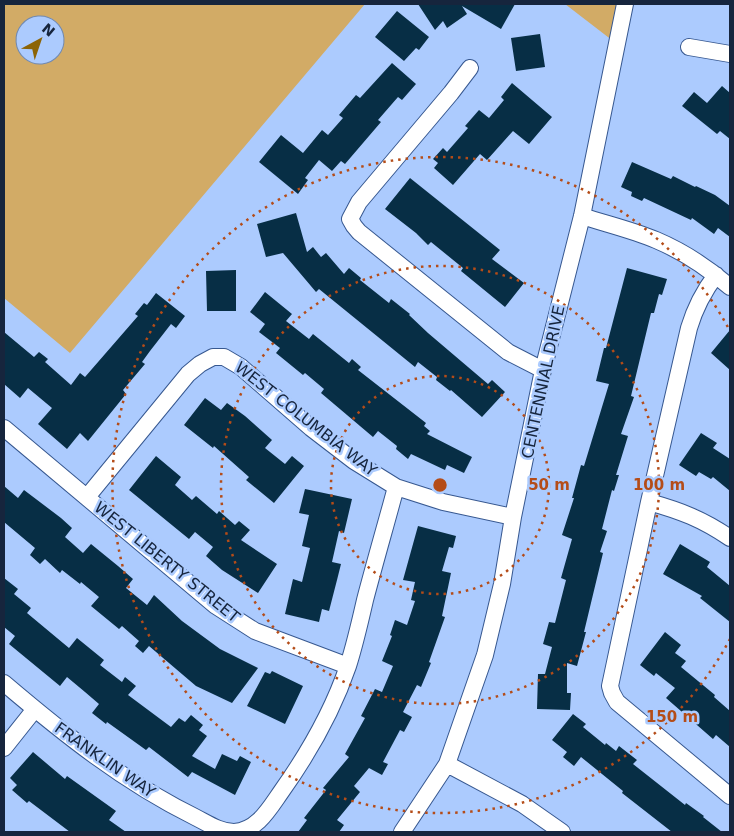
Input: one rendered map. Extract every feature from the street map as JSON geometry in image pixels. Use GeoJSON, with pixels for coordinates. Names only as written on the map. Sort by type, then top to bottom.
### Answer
{"type":"FeatureCollection","features":[{"type":"Feature","properties":{"kind":"street","name":"CENTENNIAL DRIVE"},"geometry":{"type":"LineString","coordinates":[[402,832],[446,764],[485,655],[502,584],[513,518],[543,370],[582,216],[625,4]]}},
{"type":"Feature","properties":{"kind":"street"},"geometry":{"type":"LineString","coordinates":[[689,47],[730,54]]}},
{"type":"Feature","properties":{"kind":"street"},"geometry":{"type":"LineString","coordinates":[[470,68],[359,202],[350,220],[359,232],[508,352],[543,370]]}},
{"type":"Feature","properties":{"kind":"street"},"geometry":{"type":"LineString","coordinates":[[582,216],[656,240],[716,274],[730,287]]}},
{"type":"Feature","properties":{"kind":"street"},"geometry":{"type":"LineString","coordinates":[[716,274],[703,292],[689,328],[649,502],[610,686],[617,702],[730,796]]}},
{"type":"Feature","properties":{"kind":"street","name":"WEST COLUMBIA WAY"},"geometry":{"type":"LineString","coordinates":[[87,497],[188,374],[200,364],[213,357],[224,357],[241,367],[311,428],[354,461],[396,487],[443,502],[513,518]]}},
{"type":"Feature","properties":{"kind":"street","name":"WEST LIBERTY STREET"},"geometry":{"type":"LineString","coordinates":[[4,428],[216,606],[255,631],[348,666]]}},
{"type":"Feature","properties":{"kind":"street"},"geometry":{"type":"LineString","coordinates":[[348,666],[396,487]]}},
{"type":"Feature","properties":{"kind":"street"},"geometry":{"type":"LineString","coordinates":[[649,502],[677,510],[706,522],[730,538]]}},
{"type":"Feature","properties":{"kind":"street","name":"FRANKLIN WAY"},"geometry":{"type":"LineString","coordinates":[[4,683],[87,751],[133,783],[179,809],[220,829],[232,832],[243,830],[255,824],[265,814],[285,786],[328,713],[348,666]]}},
{"type":"Feature","properties":{"kind":"street"},"geometry":{"type":"LineString","coordinates":[[4,748],[35,709]]}},
{"type":"Feature","properties":{"kind":"street"},"geometry":{"type":"LineString","coordinates":[[446,764],[522,804],[562,832]]}},
{"type":"Feature","properties":{"kind":"shaded area"},"geometry":{"type":"Polygon","coordinates":[[[4,4],[365,4],[70,353],[4,298],[4,4]]]}},
{"type":"Feature","properties":{"kind":"shaded area"},"geometry":{"type":"Polygon","coordinates":[[[565,4],[625,4],[617,44],[565,4]]]}},
{"type":"Feature","properties":{"kind":"building"},"geometry":{"type":"Polygon","coordinates":[[[418,4],[515,4],[501,29],[462,6],[467,14],[447,28],[443,21],[435,30],[418,4]]]}},
{"type":"Feature","properties":{"kind":"building"},"geometry":{"type":"Polygon","coordinates":[[[397,11],[429,37],[419,50],[416,48],[404,61],[375,37],[397,11]]]}},
{"type":"Feature","properties":{"kind":"building"},"geometry":{"type":"Polygon","coordinates":[[[540,34],[545,67],[516,71],[511,38],[540,34]]]}},
{"type":"Feature","properties":{"kind":"building"},"geometry":{"type":"Polygon","coordinates":[[[392,63],[416,84],[402,100],[398,97],[378,120],[381,122],[345,164],[341,161],[332,171],[319,160],[305,178],[308,180],[298,194],[259,162],[281,135],[303,153],[322,130],[328,135],[343,118],[339,115],[356,95],[360,98],[392,63]]]}},
{"type":"Feature","properties":{"kind":"building"},"geometry":{"type":"Polygon","coordinates":[[[512,83],[552,117],[529,144],[513,131],[487,160],[480,154],[453,185],[434,168],[438,163],[433,159],[443,148],[447,152],[468,128],[465,126],[479,110],[489,118],[504,100],[501,97],[512,83]]]}},
{"type":"Feature","properties":{"kind":"building"},"geometry":{"type":"Polygon","coordinates":[[[722,86],[730,93],[730,139],[720,131],[717,134],[682,106],[694,92],[707,103],[722,86]]]}},
{"type":"Feature","properties":{"kind":"building"},"geometry":{"type":"Polygon","coordinates":[[[632,162],[671,179],[673,176],[696,186],[715,195],[730,206],[730,237],[718,228],[714,234],[692,218],[691,220],[644,198],[642,201],[631,196],[632,192],[621,187],[632,162]]]}},
{"type":"Feature","properties":{"kind":"building"},"geometry":{"type":"Polygon","coordinates":[[[410,178],[500,250],[492,259],[524,283],[505,307],[461,271],[463,268],[431,242],[428,245],[385,209],[410,178]]]}},
{"type":"Feature","properties":{"kind":"building"},"geometry":{"type":"Polygon","coordinates":[[[296,213],[307,252],[313,247],[321,257],[326,253],[344,274],[349,268],[361,278],[360,280],[389,303],[391,299],[410,314],[428,333],[488,384],[492,380],[505,392],[482,417],[451,390],[436,380],[437,377],[418,362],[415,367],[319,289],[316,292],[283,253],[266,257],[257,224],[296,213]]]}},
{"type":"Feature","properties":{"kind":"building"},"geometry":{"type":"Polygon","coordinates":[[[627,268],[667,279],[662,295],[659,294],[654,313],[651,313],[631,396],[634,397],[621,434],[628,436],[616,475],[619,475],[614,491],[612,490],[602,529],[607,531],[600,552],[603,553],[584,632],[586,632],[577,666],[567,663],[567,693],[571,693],[570,710],[537,709],[538,674],[545,674],[552,647],[543,644],[549,622],[555,623],[566,580],[561,578],[572,539],[562,535],[574,498],[572,498],[581,465],[584,466],[609,384],[596,381],[627,268]]]}},
{"type":"Feature","properties":{"kind":"building"},"geometry":{"type":"Polygon","coordinates":[[[236,270],[236,311],[207,311],[206,271],[236,270]]]}},
{"type":"Feature","properties":{"kind":"building"},"geometry":{"type":"Polygon","coordinates":[[[265,292],[292,314],[286,321],[309,339],[313,334],[349,363],[352,359],[361,367],[358,370],[426,423],[424,426],[430,431],[427,434],[472,457],[464,473],[447,465],[445,470],[411,454],[408,459],[396,449],[397,446],[378,431],[373,437],[321,393],[324,389],[276,353],[280,348],[259,332],[265,324],[250,312],[265,292]]]}},
{"type":"Feature","properties":{"kind":"building"},"geometry":{"type":"Polygon","coordinates":[[[156,293],[185,316],[176,328],[171,324],[150,351],[142,362],[145,364],[123,390],[126,394],[88,441],[80,433],[67,449],[38,424],[52,408],[28,388],[20,398],[4,384],[4,332],[34,357],[39,352],[48,359],[45,362],[71,385],[80,373],[85,377],[138,316],[135,314],[144,303],[147,305],[156,293]]]}},
{"type":"Feature","properties":{"kind":"building"},"geometry":{"type":"Polygon","coordinates":[[[730,330],[730,370],[711,353],[730,330]]]}},
{"type":"Feature","properties":{"kind":"building"},"geometry":{"type":"Polygon","coordinates":[[[205,398],[221,410],[227,403],[245,416],[272,440],[265,448],[285,464],[292,456],[304,466],[274,503],[246,480],[249,477],[214,446],[213,448],[184,425],[205,398]]]}},
{"type":"Feature","properties":{"kind":"building"},"geometry":{"type":"Polygon","coordinates":[[[701,433],[717,443],[713,448],[730,459],[730,491],[713,477],[711,479],[699,472],[696,476],[679,465],[701,433]]]}},
{"type":"Feature","properties":{"kind":"building"},"geometry":{"type":"Polygon","coordinates":[[[156,456],[181,477],[175,485],[192,500],[196,496],[217,514],[219,511],[235,525],[239,521],[250,530],[241,540],[277,564],[258,593],[222,570],[206,556],[213,547],[195,532],[189,539],[129,490],[156,456]]]}},
{"type":"Feature","properties":{"kind":"building"},"geometry":{"type":"Polygon","coordinates":[[[4,486],[18,498],[24,490],[61,518],[72,528],[65,537],[83,553],[91,544],[118,566],[133,579],[126,588],[147,605],[154,595],[182,621],[220,649],[258,668],[232,703],[196,686],[149,646],[143,653],[135,646],[139,641],[122,626],[119,629],[91,606],[99,597],[81,582],[80,584],[62,570],[60,573],[45,559],[40,564],[30,555],[35,548],[4,522],[4,486]]]}},
{"type":"Feature","properties":{"kind":"building"},"geometry":{"type":"Polygon","coordinates":[[[305,489],[352,499],[344,533],[339,531],[332,562],[341,564],[329,611],[322,609],[319,622],[285,614],[293,579],[302,582],[310,548],[302,546],[309,515],[299,513],[305,489]]]}},
{"type":"Feature","properties":{"kind":"building"},"geometry":{"type":"Polygon","coordinates":[[[418,526],[456,536],[453,548],[449,547],[442,571],[451,573],[442,616],[445,617],[429,662],[431,663],[421,687],[417,685],[403,712],[412,717],[404,732],[400,730],[383,762],[388,764],[382,775],[369,768],[354,786],[360,792],[337,820],[344,825],[339,832],[298,832],[307,820],[304,818],[326,790],[323,788],[349,757],[345,754],[365,718],[361,716],[375,689],[382,692],[393,666],[382,661],[392,636],[390,635],[395,620],[407,625],[415,601],[411,600],[415,582],[403,580],[418,526]]]}},
{"type":"Feature","properties":{"kind":"building"},"geometry":{"type":"Polygon","coordinates":[[[680,544],[710,562],[707,567],[730,586],[730,622],[700,598],[702,596],[663,574],[680,544]]]}},
{"type":"Feature","properties":{"kind":"building"},"geometry":{"type":"Polygon","coordinates":[[[4,578],[18,589],[14,594],[31,608],[27,613],[69,648],[77,638],[104,660],[100,665],[122,682],[125,677],[136,686],[128,695],[171,727],[179,718],[185,722],[191,715],[203,725],[199,730],[207,736],[192,756],[215,769],[222,754],[237,761],[240,756],[251,762],[235,795],[192,772],[188,777],[149,747],[146,750],[107,722],[106,724],[92,713],[99,704],[67,677],[60,686],[9,644],[15,636],[4,627],[4,578]]]}},
{"type":"Feature","properties":{"kind":"building"},"geometry":{"type":"Polygon","coordinates":[[[665,632],[681,645],[675,653],[686,661],[681,667],[715,695],[714,697],[730,711],[730,747],[716,735],[713,739],[666,698],[675,688],[656,673],[654,676],[640,665],[665,632]]]}},
{"type":"Feature","properties":{"kind":"building"},"geometry":{"type":"Polygon","coordinates":[[[272,671],[303,686],[285,724],[247,706],[265,672],[270,674],[272,671]]]}},
{"type":"Feature","properties":{"kind":"building"},"geometry":{"type":"Polygon","coordinates":[[[573,714],[586,724],[583,727],[605,745],[606,743],[616,751],[619,746],[637,760],[633,764],[685,805],[686,803],[704,816],[722,832],[672,832],[622,793],[623,791],[581,757],[574,766],[563,757],[567,752],[552,740],[573,714]]]}},
{"type":"Feature","properties":{"kind":"building"},"geometry":{"type":"Polygon","coordinates":[[[33,752],[65,779],[67,776],[116,811],[109,820],[126,832],[70,832],[29,801],[27,803],[12,790],[17,785],[10,778],[33,752]]]}}]}
